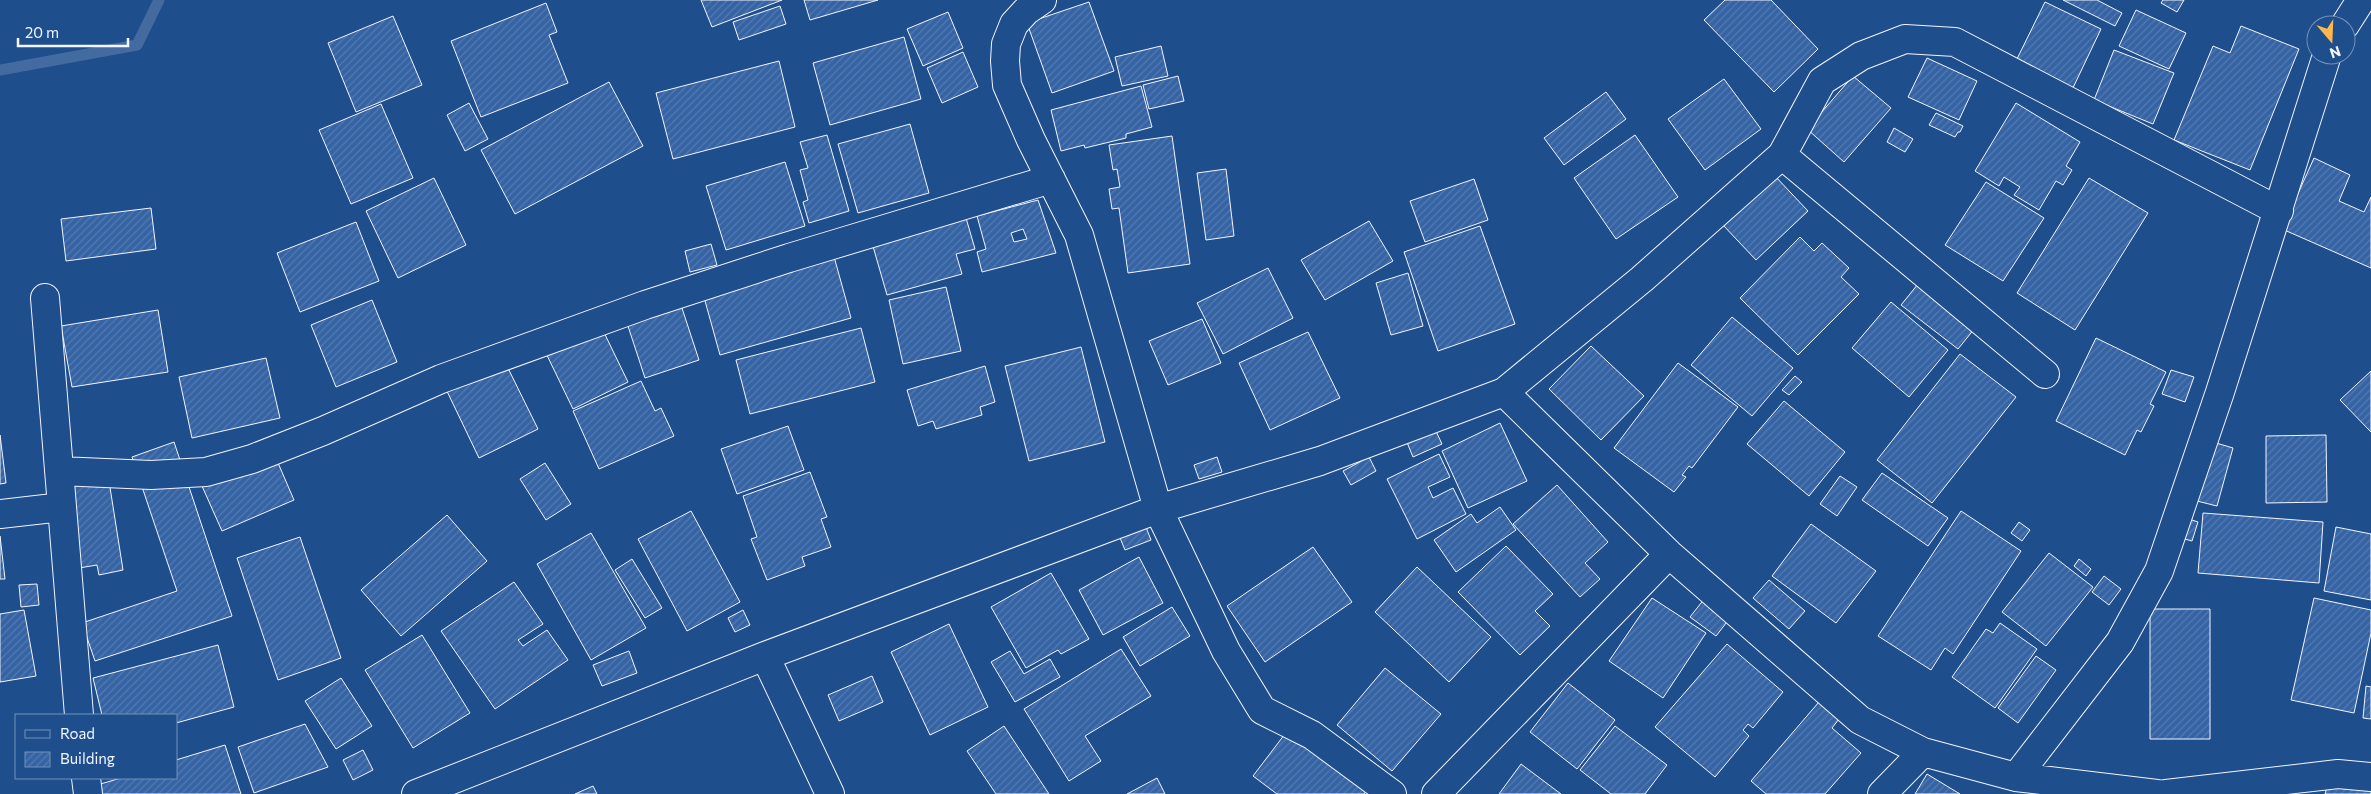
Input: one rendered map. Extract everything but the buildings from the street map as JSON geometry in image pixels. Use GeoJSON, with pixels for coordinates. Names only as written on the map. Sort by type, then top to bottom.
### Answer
{"type":"FeatureCollection","features":[{"type":"Feature","properties":{"kind":"street"},"geometry":{"type":"LineString","coordinates":[[1042,0],[1026,11],[1014,24],[1006,44],[1006,85],[1050,179],[1079,235],[1158,509],[1226,651],[1262,710],[1312,735],[1392,794]]}},
{"type":"Feature","properties":{"kind":"street"},"geometry":{"type":"LineString","coordinates":[[2351,15],[2361,0]]}},
{"type":"Feature","properties":{"kind":"street"},"geometry":{"type":"LineString","coordinates":[[416,794],[765,656],[1158,509],[1320,462],[1504,392],[1642,279],[1782,155],[1822,80],[1861,56],[1905,39],[1955,42],[2279,211]]}},
{"type":"Feature","properties":{"kind":"street"},"geometry":{"type":"LineString","coordinates":[[2016,777],[2120,642],[2159,571],[2279,211],[2324,65]]}},
{"type":"Feature","properties":{"kind":"street"},"geometry":{"type":"LineString","coordinates":[[1782,155],[2045,374]]}},
{"type":"Feature","properties":{"kind":"street"},"geometry":{"type":"LineString","coordinates":[[59,471],[151,475],[206,472],[252,459],[323,431],[442,378],[645,305],[789,258],[1050,179]]}},
{"type":"Feature","properties":{"kind":"street"},"geometry":{"type":"LineString","coordinates":[[45,298],[80,714]]}},
{"type":"Feature","properties":{"kind":"street"},"geometry":{"type":"LineString","coordinates":[[1504,392],[1669,554],[1860,720],[1923,752],[2016,777],[2157,794]]}},
{"type":"Feature","properties":{"kind":"street"},"geometry":{"type":"LineString","coordinates":[[0,514],[62,507]]}},
{"type":"Feature","properties":{"kind":"street"},"geometry":{"type":"LineString","coordinates":[[1436,794],[1669,554]]}},
{"type":"Feature","properties":{"kind":"street"},"geometry":{"type":"LineString","coordinates":[[765,656],[830,794]]}},
{"type":"Feature","properties":{"kind":"street"},"geometry":{"type":"LineString","coordinates":[[1882,794],[1923,752]]}},
{"type":"Feature","properties":{"kind":"street"},"geometry":{"type":"LineString","coordinates":[[2166,794],[2338,774],[2371,777]]}},
{"type":"Feature","properties":{"kind":"street"},"geometry":{"type":"LineString","coordinates":[[86,779],[88,794]]}},
{"type":"Feature","properties":{"kind":"waterway"},"geometry":{"type":"LineString","coordinates":[[0,70],[137,45],[159,0]]}}]}
